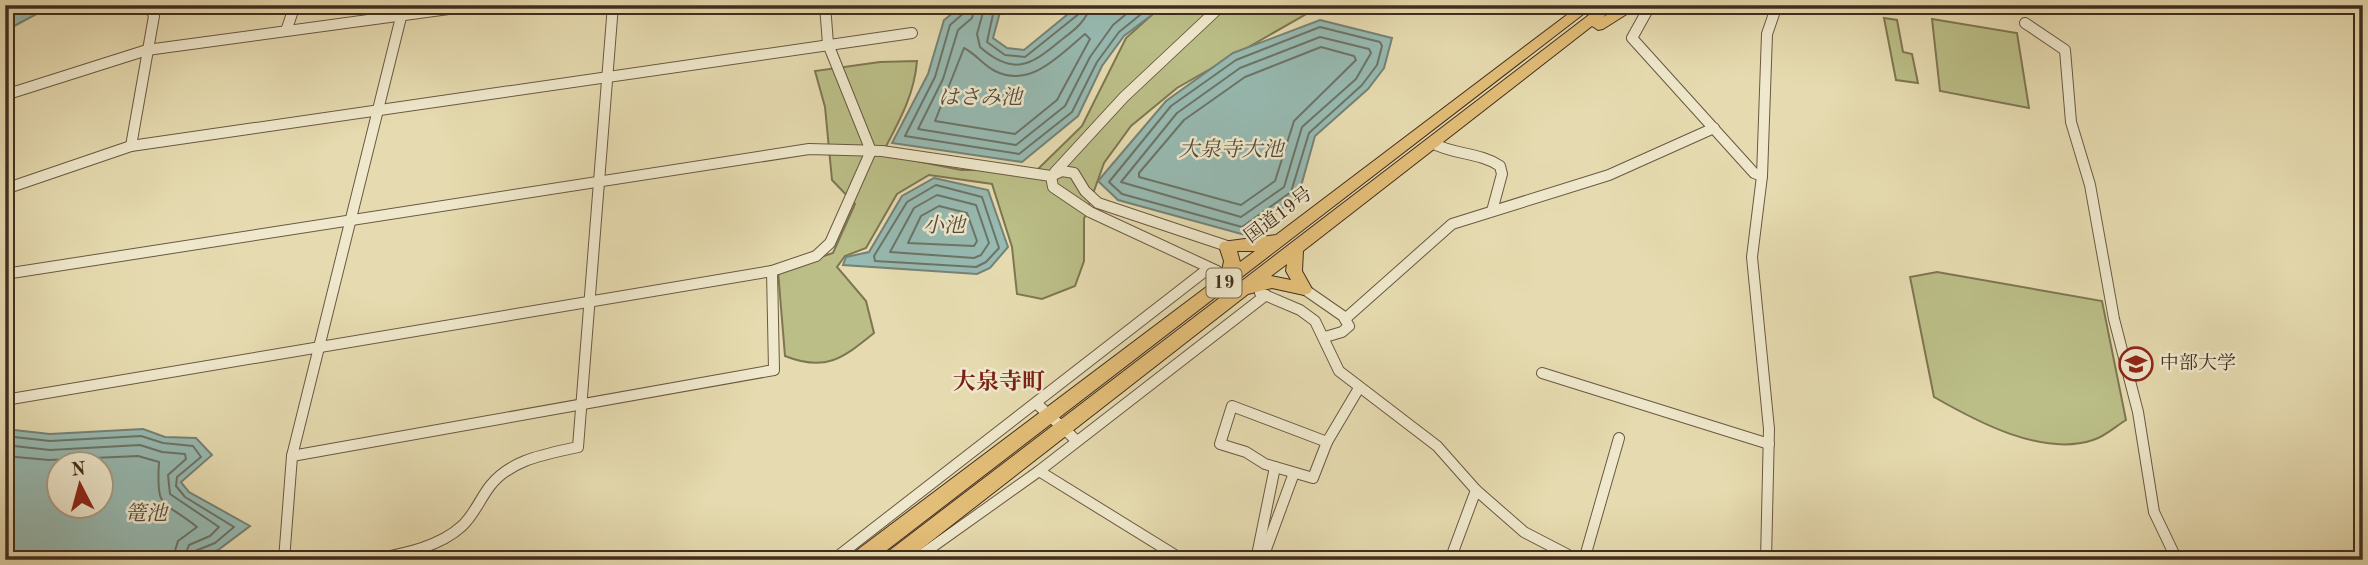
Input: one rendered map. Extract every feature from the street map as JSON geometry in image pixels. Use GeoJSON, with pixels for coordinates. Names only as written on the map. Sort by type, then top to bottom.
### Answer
{"type":"FeatureCollection","features":[{"type":"Feature","properties":{"kind":"highway"},"geometry":{"type":"LineString","coordinates":[[1573,5],[1555,23],[1558,38],[1577,39],[1635,5]]}},
{"type":"Feature","properties":{"kind":"highway","name":"国道19号"},"geometry":{"type":"LineString","coordinates":[[859,560],[1050,416],[1218,273],[1290,243],[1432,143],[1558,38],[1589,5]]}},
{"type":"Feature","properties":{"kind":"highway","name":"国道19号"},"geometry":{"type":"LineString","coordinates":[[892,560],[1243,290],[1290,243],[1558,38],[1611,5]]}},
{"type":"Feature","properties":{"kind":"highway"},"geometry":{"type":"LineString","coordinates":[[1218,273],[1232,261],[1227,246],[1290,243],[1294,271],[1304,289]]}},
{"type":"Feature","properties":{"kind":"highway"},"geometry":{"type":"LineString","coordinates":[[1243,290],[1272,282],[1304,289]]}},
{"type":"Feature","properties":{"kind":"street"},"geometry":{"type":"LineString","coordinates":[[131,146],[154,16],[149,5]]}},
{"type":"Feature","properties":{"kind":"street"},"geometry":{"type":"LineString","coordinates":[[286,31],[295,5]]}},
{"type":"Feature","properties":{"kind":"street"},"geometry":{"type":"LineString","coordinates":[[284,560],[292,456],[404,5]]}},
{"type":"Feature","properties":{"kind":"street"},"geometry":{"type":"LineString","coordinates":[[5,95],[147,50],[478,5]]}},
{"type":"Feature","properties":{"kind":"street"},"geometry":{"type":"LineString","coordinates":[[371,560],[429,544],[462,526],[493,482],[506,471],[527,461],[578,447],[613,5]]}},
{"type":"Feature","properties":{"kind":"street"},"geometry":{"type":"LineString","coordinates":[[5,400],[772,271],[816,256],[830,243],[871,151],[828,44],[825,5]]}},
{"type":"Feature","properties":{"kind":"street"},"geometry":{"type":"LineString","coordinates":[[833,560],[1036,403],[1218,273],[1090,212],[1053,187],[1053,174],[1124,97],[1222,5]]}},
{"type":"Feature","properties":{"kind":"street"},"geometry":{"type":"LineString","coordinates":[[1641,5],[1647,11],[1646,17],[1632,38],[1754,173],[1762,176]]}},
{"type":"Feature","properties":{"kind":"street"},"geometry":{"type":"LineString","coordinates":[[1766,560],[1769,444],[1752,257],[1762,176],[1767,34],[1777,5]]}},
{"type":"Feature","properties":{"kind":"street"},"geometry":{"type":"LineString","coordinates":[[2025,23],[2066,50],[2071,122],[2090,186],[2114,320],[2138,411],[2154,512],[2177,560]]}},
{"type":"Feature","properties":{"kind":"street"},"geometry":{"type":"LineString","coordinates":[[5,189],[131,146],[912,33]]}},
{"type":"Feature","properties":{"kind":"street"},"geometry":{"type":"LineString","coordinates":[[1345,319],[1352,316],[1452,224],[1609,175],[1714,128]]}},
{"type":"Feature","properties":{"kind":"street"},"geometry":{"type":"LineString","coordinates":[[1432,143],[1449,152],[1487,157],[1500,166],[1502,174],[1492,211]]}},
{"type":"Feature","properties":{"kind":"street"},"geometry":{"type":"LineString","coordinates":[[5,274],[809,149],[871,151],[1053,174],[1074,173],[1085,191],[1098,203],[1227,246]]}},
{"type":"Feature","properties":{"kind":"street"},"geometry":{"type":"LineString","coordinates":[[292,456],[774,370],[772,271]]}},
{"type":"Feature","properties":{"kind":"street"},"geometry":{"type":"LineString","coordinates":[[1304,289],[1345,319],[1349,326],[1342,332],[1325,337]]}},
{"type":"Feature","properties":{"kind":"street"},"geometry":{"type":"LineString","coordinates":[[914,560],[927,555],[1039,471],[1263,294],[1300,310],[1315,321],[1339,371],[1437,446],[1476,490],[1524,532],[1578,560]]}},
{"type":"Feature","properties":{"kind":"street"},"geometry":{"type":"LineString","coordinates":[[1542,373],[1769,444]]}},
{"type":"Feature","properties":{"kind":"street"},"geometry":{"type":"LineString","coordinates":[[1327,442],[1233,406],[1220,444],[1246,452],[1275,467],[1313,478],[1327,442],[1360,388]]}},
{"type":"Feature","properties":{"kind":"street"},"geometry":{"type":"LineString","coordinates":[[1036,403],[1077,441]]}},
{"type":"Feature","properties":{"kind":"street"},"geometry":{"type":"LineString","coordinates":[[1584,560],[1619,438]]}},
{"type":"Feature","properties":{"kind":"street"},"geometry":{"type":"LineString","coordinates":[[1256,560],[1275,467]]}},
{"type":"Feature","properties":{"kind":"street"},"geometry":{"type":"LineString","coordinates":[[1039,471],[1183,560]]}},
{"type":"Feature","properties":{"kind":"street"},"geometry":{"type":"LineString","coordinates":[[1262,560],[1294,473]]}},
{"type":"Feature","properties":{"kind":"street"},"geometry":{"type":"LineString","coordinates":[[1450,560],[1476,490]]}},
{"type":"Feature","properties":{"kind":"green space"},"geometry":{"type":"Polygon","coordinates":[[[1163,5],[1322,5],[1177,88],[1131,126],[1104,163],[1084,219],[1084,261],[1075,286],[1042,299],[1017,294],[1012,247],[992,184],[929,175],[897,194],[866,248],[845,256],[837,267],[866,301],[874,333],[842,356],[822,363],[799,361],[785,356],[778,271],[833,253],[855,204],[832,180],[825,107],[815,71],[880,62],[917,61],[909,98],[882,154],[961,170],[1037,170],[1082,126],[1126,38],[1163,5]]]}},
{"type":"Feature","properties":{"kind":"green space"},"geometry":{"type":"Polygon","coordinates":[[[1884,18],[1897,20],[1903,52],[1912,54],[1918,83],[1896,80],[1884,18]]]}},
{"type":"Feature","properties":{"kind":"green space"},"geometry":{"type":"Polygon","coordinates":[[[1932,19],[2017,33],[2029,108],[1940,91],[1932,19]]]}},
{"type":"Feature","properties":{"kind":"green space"},"geometry":{"type":"Polygon","coordinates":[[[1937,272],[2102,301],[2126,420],[2093,440],[2053,444],[2031,440],[1989,426],[1934,397],[1910,277],[1937,272]]]}},
{"type":"Feature","properties":{"kind":"water"},"geometry":{"type":"Polygon","coordinates":[[[5,5],[53,5],[5,31],[5,5]]]}},
{"type":"Feature","properties":{"kind":"water","name":"はさみ池"},"geometry":{"type":"Polygon","coordinates":[[[963,5],[1002,5],[993,38],[1007,48],[1024,50],[1079,5],[1153,5],[1153,14],[1124,36],[1102,66],[1078,116],[1022,162],[892,143],[928,74],[944,20],[963,5]]]}},
{"type":"Feature","properties":{"kind":"water","name":"大泉寺大池"},"geometry":{"type":"Polygon","coordinates":[[[1320,20],[1392,38],[1384,68],[1368,89],[1315,136],[1298,197],[1245,235],[1118,200],[1098,181],[1166,101],[1233,53],[1320,20]]]}},
{"type":"Feature","properties":{"kind":"water","name":"小池"},"geometry":{"type":"Polygon","coordinates":[[[934,178],[988,190],[1008,247],[990,268],[977,274],[843,265],[846,257],[869,252],[902,196],[934,178]]]}},
{"type":"Feature","properties":{"kind":"water","name":"篭池"},"geometry":{"type":"Polygon","coordinates":[[[5,429],[50,434],[143,429],[165,437],[196,438],[212,455],[181,482],[189,492],[250,526],[218,550],[191,560],[5,560],[5,429]]]}},
{"type":"Feature","properties":{"kind":"place","name":"中部大学"},"geometry":{"type":"Point","coordinates":[2136,364]}},
{"type":"Feature","properties":{"kind":"district","name":"大泉寺町"},"geometry":{"type":"Point","coordinates":[999,382]}}]}
